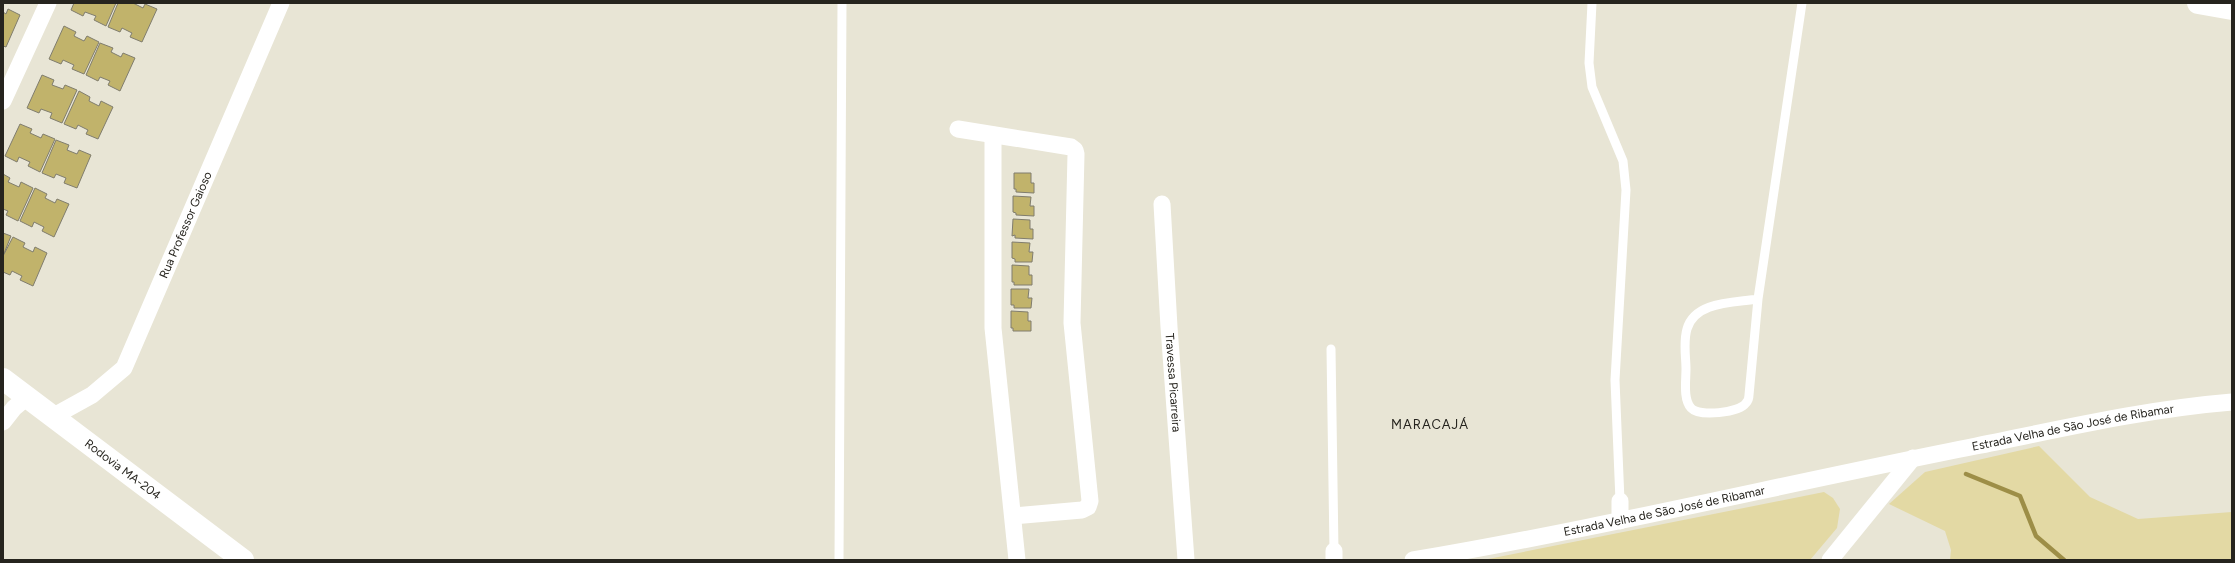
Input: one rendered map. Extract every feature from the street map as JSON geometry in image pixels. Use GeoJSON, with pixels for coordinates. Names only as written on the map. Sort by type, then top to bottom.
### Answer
{"type":"FeatureCollection","features":[{"type":"Feature","properties":{"kind":"main road"},"geometry":{"type":"LineString","coordinates":[[2198,3],[2232,9]]}},
{"type":"Feature","properties":{"kind":"main road","name":"Rodovia MA-204"},"geometry":{"type":"LineString","coordinates":[[3,379],[243,560]]}},
{"type":"Feature","properties":{"kind":"street"},"geometry":{"type":"LineString","coordinates":[[3,101],[48,3]]}},
{"type":"Feature","properties":{"kind":"street","name":"Rua Professor Gaioso"},"geometry":{"type":"LineString","coordinates":[[54,416],[92,395],[124,368],[281,3]]}},
{"type":"Feature","properties":{"kind":"street"},"geometry":{"type":"LineString","coordinates":[[958,129],[1070,146],[1075,150],[1076,154],[1072,323],[1090,501],[1088,507],[1082,510],[1012,516]]}},
{"type":"Feature","properties":{"kind":"street"},"geometry":{"type":"LineString","coordinates":[[994,135],[993,328],[1017,560]]}},
{"type":"Feature","properties":{"kind":"street","name":"Travessa Picarreira"},"geometry":{"type":"LineString","coordinates":[[1162,204],[1186,560]]}},
{"type":"Feature","properties":{"kind":"street"},"geometry":{"type":"LineString","coordinates":[[3,422],[27,397]]}},
{"type":"Feature","properties":{"kind":"street","name":"Estrada Velha de São José de Ribamar"},"geometry":{"type":"LineString","coordinates":[[1414,560],[1620,520],[1913,458],[2187,406],[2232,402]]}},
{"type":"Feature","properties":{"kind":"street"},"geometry":{"type":"LineString","coordinates":[[1830,560],[1913,458]]}},
{"type":"Feature","properties":{"kind":"street"},"geometry":{"type":"LineString","coordinates":[[1620,501],[1620,520]]}},
{"type":"Feature","properties":{"kind":"lane"},"geometry":{"type":"LineString","coordinates":[[839,560],[842,3]]}},
{"type":"Feature","properties":{"kind":"lane"},"geometry":{"type":"LineString","coordinates":[[1592,3],[1589,63],[1592,87],[1623,161],[1626,190],[1615,380],[1620,501]]}},
{"type":"Feature","properties":{"kind":"lane"},"geometry":{"type":"LineString","coordinates":[[1758,299],[1705,308],[1696,314],[1690,321],[1685,338],[1686,397],[1692,409],[1698,412],[1725,412],[1739,408],[1746,403],[1749,395],[1758,299],[1802,3]]}},
{"type":"Feature","properties":{"kind":"lane"},"geometry":{"type":"LineString","coordinates":[[1331,349],[1334,556]]}},
{"type":"Feature","properties":{"kind":"shaded area"},"geometry":{"type":"Polygon","coordinates":[[[2039,446],[2090,497],[2138,519],[2232,512],[2232,560],[1950,560],[1951,550],[1945,531],[1889,504],[1925,472],[2039,446]]]}},
{"type":"Feature","properties":{"kind":"shaded area"},"geometry":{"type":"Polygon","coordinates":[[[1824,492],[1833,498],[1840,509],[1837,528],[1810,560],[1483,560],[1824,492]]]}},
{"type":"Feature","properties":{"kind":"building"},"geometry":{"type":"Polygon","coordinates":[[[74,3],[116,3],[106,26],[94,20],[96,16],[85,12],[83,16],[71,10],[74,3]]]}},
{"type":"Feature","properties":{"kind":"building"},"geometry":{"type":"Polygon","coordinates":[[[118,3],[133,3],[143,8],[145,4],[157,9],[142,42],[130,37],[132,33],[122,28],[120,32],[108,27],[118,3]]]}},
{"type":"Feature","properties":{"kind":"building"},"geometry":{"type":"Polygon","coordinates":[[[8,9],[20,15],[6,47],[3,46],[3,12],[6,14],[8,9]]]}},
{"type":"Feature","properties":{"kind":"building"},"geometry":{"type":"Polygon","coordinates":[[[64,26],[76,32],[74,36],[84,41],[87,36],[99,42],[84,74],[72,69],[74,65],[63,60],[61,64],[49,59],[64,26]]]}},
{"type":"Feature","properties":{"kind":"building"},"geometry":{"type":"Polygon","coordinates":[[[100,43],[113,48],[111,52],[121,57],[123,53],[135,58],[120,91],[108,85],[110,81],[100,77],[98,81],[86,75],[100,43]]]}},
{"type":"Feature","properties":{"kind":"building"},"geometry":{"type":"Polygon","coordinates":[[[42,75],[54,80],[52,85],[63,89],[65,85],[77,90],[62,123],[50,118],[52,113],[41,109],[39,113],[27,108],[42,75]]]}},
{"type":"Feature","properties":{"kind":"building"},"geometry":{"type":"Polygon","coordinates":[[[79,91],[90,97],[89,101],[99,106],[101,101],[113,107],[98,139],[86,134],[88,130],[78,125],[76,129],[64,124],[79,91]]]}},
{"type":"Feature","properties":{"kind":"building"},"geometry":{"type":"Polygon","coordinates":[[[20,124],[32,129],[30,133],[41,138],[43,134],[55,139],[40,172],[28,166],[30,162],[19,157],[17,162],[5,156],[20,124]]]}},
{"type":"Feature","properties":{"kind":"building"},"geometry":{"type":"Polygon","coordinates":[[[56,140],[69,145],[67,150],[77,154],[79,150],[91,155],[77,188],[64,183],[66,178],[56,174],[54,178],[42,173],[56,140]]]}},
{"type":"Feature","properties":{"kind":"building"},"geometry":{"type":"Polygon","coordinates":[[[1014,173],[1031,173],[1031,183],[1034,183],[1034,193],[1016,192],[1016,189],[1014,189],[1014,173]]]}},
{"type":"Feature","properties":{"kind":"building"},"geometry":{"type":"Polygon","coordinates":[[[3,174],[10,178],[8,182],[19,187],[21,182],[33,188],[18,221],[6,215],[8,211],[3,209],[3,174]]]}},
{"type":"Feature","properties":{"kind":"building"},"geometry":{"type":"Polygon","coordinates":[[[35,188],[47,194],[45,198],[55,203],[57,199],[69,204],[54,237],[42,231],[44,227],[34,222],[32,227],[20,221],[35,188]]]}},
{"type":"Feature","properties":{"kind":"building"},"geometry":{"type":"Polygon","coordinates":[[[1013,196],[1031,197],[1030,206],[1034,206],[1034,216],[1016,215],[1016,213],[1013,212],[1013,196]]]}},
{"type":"Feature","properties":{"kind":"building"},"geometry":{"type":"Polygon","coordinates":[[[1013,219],[1030,220],[1030,229],[1033,229],[1033,239],[1015,238],[1015,235],[1012,236],[1013,219]]]}},
{"type":"Feature","properties":{"kind":"building"},"geometry":{"type":"Polygon","coordinates":[[[3,233],[11,236],[3,256],[3,233]]]}},
{"type":"Feature","properties":{"kind":"building"},"geometry":{"type":"Polygon","coordinates":[[[13,237],[25,243],[23,247],[33,252],[35,247],[47,253],[33,286],[20,280],[22,276],[12,271],[10,275],[3,272],[3,256],[13,237]]]}},
{"type":"Feature","properties":{"kind":"building"},"geometry":{"type":"Polygon","coordinates":[[[1012,242],[1030,243],[1029,252],[1033,252],[1032,262],[1015,262],[1015,259],[1012,258],[1012,242]]]}},
{"type":"Feature","properties":{"kind":"building"},"geometry":{"type":"Polygon","coordinates":[[[1012,265],[1029,266],[1029,275],[1032,275],[1032,285],[1014,285],[1014,282],[1012,282],[1012,265]]]}},
{"type":"Feature","properties":{"kind":"building"},"geometry":{"type":"Polygon","coordinates":[[[1011,289],[1029,289],[1028,298],[1032,298],[1031,308],[1014,308],[1014,305],[1011,305],[1011,289]]]}},
{"type":"Feature","properties":{"kind":"building"},"geometry":{"type":"Polygon","coordinates":[[[1011,311],[1028,312],[1028,321],[1031,321],[1031,331],[1013,331],[1013,328],[1011,328],[1011,311]]]}},
{"type":"Feature","properties":{"kind":"waterway"},"geometry":{"type":"LineString","coordinates":[[1966,474],[2020,496],[2036,536],[2064,560]]}},
{"type":"Feature","properties":{"kind":"district","name":"MARACAJÁ"},"geometry":{"type":"Point","coordinates":[1430,424]}}]}
